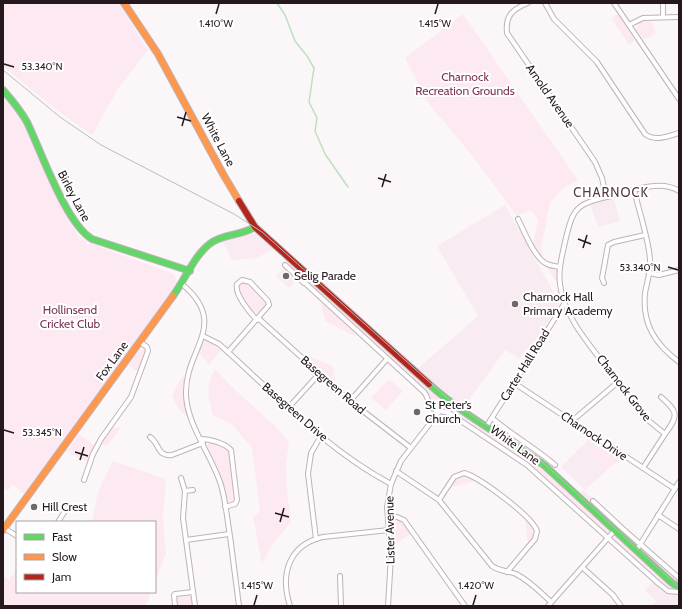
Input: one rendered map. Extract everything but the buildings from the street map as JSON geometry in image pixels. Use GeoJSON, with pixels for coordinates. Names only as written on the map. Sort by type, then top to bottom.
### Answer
{"type":"FeatureCollection","features":[{"type":"Feature","properties":{"kind":"main road","name":"White Lane"},"geometry":{"type":"LineString","coordinates":[[124,3],[158,54],[223,174],[255,227],[448,400],[545,466],[679,590]]}},
{"type":"Feature","properties":{"kind":"main road","name":"Birley Lane"},"geometry":{"type":"LineString","coordinates":[[3,90],[17,106],[26,121],[57,189],[82,233],[92,239],[190,271]]}},
{"type":"Feature","properties":{"kind":"main road","name":"Fox Lane"},"geometry":{"type":"LineString","coordinates":[[4,529],[182,284],[200,255],[214,241],[245,232],[255,227]]}},
{"type":"Feature","properties":{"kind":"street","name":"Arnold Avenue"},"geometry":{"type":"LineString","coordinates":[[528,3],[517,8],[510,14],[507,23],[508,33],[595,162],[602,178],[606,197]]}},
{"type":"Feature","properties":{"kind":"street"},"geometry":{"type":"LineString","coordinates":[[545,3],[554,19],[597,62],[645,134],[658,138],[679,133]]}},
{"type":"Feature","properties":{"kind":"street"},"geometry":{"type":"LineString","coordinates":[[614,3],[678,96]]}},
{"type":"Feature","properties":{"kind":"street"},"geometry":{"type":"LineString","coordinates":[[663,3],[663,17]]}},
{"type":"Feature","properties":{"kind":"street"},"geometry":{"type":"LineString","coordinates":[[629,25],[643,18],[679,16]]}},
{"type":"Feature","properties":{"kind":"street","name":"Charnock Grove"},"geometry":{"type":"LineString","coordinates":[[666,434],[640,412],[584,338],[564,304],[560,286],[560,267],[572,216],[586,203],[634,190],[658,186],[672,187],[679,191]]}},
{"type":"Feature","properties":{"kind":"street"},"geometry":{"type":"LineString","coordinates":[[634,190],[650,260],[645,303],[647,322],[655,339],[662,348],[679,362]]}},
{"type":"Feature","properties":{"kind":"street"},"geometry":{"type":"LineString","coordinates":[[518,219],[529,240],[543,261],[546,264],[560,267]]}},
{"type":"Feature","properties":{"kind":"street"},"geometry":{"type":"LineString","coordinates":[[604,283],[602,278],[608,245],[614,242],[645,235]]}},
{"type":"Feature","properties":{"kind":"street","name":"White Lane"},"geometry":{"type":"LineString","coordinates":[[285,266],[424,392],[430,407],[435,410],[449,413],[520,460],[668,592],[679,590]]}},
{"type":"Feature","properties":{"kind":"street"},"geometry":{"type":"LineString","coordinates":[[649,273],[659,274],[679,270]]}},
{"type":"Feature","properties":{"kind":"street"},"geometry":{"type":"LineString","coordinates":[[304,283],[304,280],[308,274]]}},
{"type":"Feature","properties":{"kind":"street","name":"Basegreen Road"},"geometry":{"type":"LineString","coordinates":[[228,352],[258,319],[268,307],[269,303],[250,282],[242,280],[237,284],[236,292],[251,314],[258,319],[350,401],[411,448]]}},
{"type":"Feature","properties":{"kind":"street"},"geometry":{"type":"LineString","coordinates":[[182,284],[196,298],[204,313],[203,336],[190,364],[186,387],[186,402],[189,414],[221,485],[239,606]]}},
{"type":"Feature","properties":{"kind":"street","name":"Carter Hall Road"},"geometry":{"type":"LineString","coordinates":[[486,427],[564,304]]}},
{"type":"Feature","properties":{"kind":"street","name":"Basegreen Drive"},"geometry":{"type":"LineString","coordinates":[[203,336],[218,344],[228,352],[321,436],[361,467],[391,484]]}},
{"type":"Feature","properties":{"kind":"street"},"geometry":{"type":"LineString","coordinates":[[84,480],[98,444],[129,401],[135,388],[148,351],[147,347],[140,342]]}},
{"type":"Feature","properties":{"kind":"street"},"geometry":{"type":"LineString","coordinates":[[350,401],[387,359]]}},
{"type":"Feature","properties":{"kind":"street"},"geometry":{"type":"LineString","coordinates":[[289,407],[319,374]]}},
{"type":"Feature","properties":{"kind":"street"},"geometry":{"type":"LineString","coordinates":[[572,421],[618,382]]}},
{"type":"Feature","properties":{"kind":"street","name":"Charnock Drive"},"geometry":{"type":"LineString","coordinates":[[514,383],[675,489]]}},
{"type":"Feature","properties":{"kind":"street"},"geometry":{"type":"LineString","coordinates":[[643,468],[674,420],[675,412],[661,397]]}},
{"type":"Feature","properties":{"kind":"street","name":"Lister Avenue"},"geometry":{"type":"LineString","coordinates":[[389,606],[391,572],[388,498],[391,484],[396,471],[411,448],[448,400]]}},
{"type":"Feature","properties":{"kind":"street","name":"White Lane"},"geometry":{"type":"LineString","coordinates":[[492,418],[555,465]]}},
{"type":"Feature","properties":{"kind":"street"},"geometry":{"type":"LineString","coordinates":[[316,539],[308,474],[311,453],[321,436]]}},
{"type":"Feature","properties":{"kind":"street"},"geometry":{"type":"LineString","coordinates":[[150,437],[162,453],[168,456],[207,439],[226,446],[231,450],[237,500],[235,504],[225,507]]}},
{"type":"Feature","properties":{"kind":"street"},"geometry":{"type":"LineString","coordinates":[[396,471],[439,500],[492,566],[498,570],[526,580],[551,602]]}},
{"type":"Feature","properties":{"kind":"street"},"geometry":{"type":"LineString","coordinates":[[439,500],[454,477],[464,473],[504,497],[533,523],[537,531],[536,539],[507,572]]}},
{"type":"Feature","properties":{"kind":"street"},"geometry":{"type":"LineString","coordinates":[[181,478],[185,491],[183,518],[195,606]]}},
{"type":"Feature","properties":{"kind":"street"},"geometry":{"type":"LineString","coordinates":[[636,550],[679,482]]}},
{"type":"Feature","properties":{"kind":"street"},"geometry":{"type":"LineString","coordinates":[[185,491],[193,490]]}},
{"type":"Feature","properties":{"kind":"street"},"geometry":{"type":"LineString","coordinates":[[593,501],[679,578]]}},
{"type":"Feature","properties":{"kind":"street"},"geometry":{"type":"LineString","coordinates":[[59,521],[65,511]]}},
{"type":"Feature","properties":{"kind":"street"},"geometry":{"type":"LineString","coordinates":[[658,515],[679,529]]}},
{"type":"Feature","properties":{"kind":"street"},"geometry":{"type":"LineString","coordinates":[[388,517],[397,517],[404,520],[464,606]]}},
{"type":"Feature","properties":{"kind":"street"},"geometry":{"type":"LineString","coordinates":[[4,529],[16,535]]}},
{"type":"Feature","properties":{"kind":"street"},"geometry":{"type":"LineString","coordinates":[[290,606],[285,591],[287,567],[290,560],[305,544],[316,539],[389,530]]}},
{"type":"Feature","properties":{"kind":"street"},"geometry":{"type":"LineString","coordinates":[[548,606],[615,530]]}},
{"type":"Feature","properties":{"kind":"street"},"geometry":{"type":"LineString","coordinates":[[186,540],[229,534]]}},
{"type":"Feature","properties":{"kind":"street"},"geometry":{"type":"LineString","coordinates":[[583,568],[613,595],[621,606]]}},
{"type":"Feature","properties":{"kind":"street"},"geometry":{"type":"LineString","coordinates":[[340,576],[341,606]]}},
{"type":"Feature","properties":{"kind":"street"},"geometry":{"type":"LineString","coordinates":[[175,606],[175,594],[193,592]]}},
{"type":"Feature","properties":{"kind":"shaded area"},"geometry":{"type":"Polygon","coordinates":[[[613,196],[620,221],[598,227],[589,201],[613,196]]]}},
{"type":"Feature","properties":{"kind":"shaded area","name":"Charnock Hall Primary Academy"},"geometry":{"type":"Polygon","coordinates":[[[505,205],[559,302],[558,306],[529,350],[526,349],[520,359],[505,350],[464,407],[417,369],[478,316],[437,246],[505,205]]]}},
{"type":"Feature","properties":{"kind":"shaded area"},"geometry":{"type":"Polygon","coordinates":[[[255,233],[274,249],[256,258],[232,260],[223,242],[255,233]]]}},
{"type":"Feature","properties":{"kind":"shaded area"},"geometry":{"type":"Polygon","coordinates":[[[290,262],[302,273],[289,288],[276,276],[290,262]]]}},
{"type":"Feature","properties":{"kind":"shaded area"},"geometry":{"type":"Polygon","coordinates":[[[590,438],[601,445],[591,455],[608,469],[585,490],[561,467],[590,438]]]}},
{"type":"Feature","properties":{"kind":"shaded area"},"geometry":{"type":"Polygon","coordinates":[[[662,573],[679,590],[679,606],[651,606],[656,601],[645,590],[662,573]]]}},
{"type":"Feature","properties":{"kind":"green space"},"geometry":{"type":"Polygon","coordinates":[[[3,3],[119,3],[148,50],[119,87],[92,135],[54,108],[3,66],[3,3]]]}},
{"type":"Feature","properties":{"kind":"green space","name":"Charnock Recreation Grounds"},"geometry":{"type":"Polygon","coordinates":[[[463,14],[578,180],[562,189],[550,203],[541,248],[543,256],[540,255],[533,244],[538,220],[531,210],[520,214],[517,217],[471,154],[429,104],[405,58],[463,14]]]}},
{"type":"Feature","properties":{"kind":"green space"},"geometry":{"type":"Polygon","coordinates":[[[618,14],[635,41],[629,45],[611,18],[618,14]]]}},
{"type":"Feature","properties":{"kind":"green space"},"geometry":{"type":"Polygon","coordinates":[[[645,21],[652,22],[656,33],[644,40],[636,30],[639,23],[645,21]]]}},
{"type":"Feature","properties":{"kind":"green space","name":"Hollinsend Cricket Club"},"geometry":{"type":"Polygon","coordinates":[[[3,96],[23,121],[71,224],[79,237],[87,241],[86,244],[89,245],[90,242],[174,274],[178,286],[24,494],[13,485],[7,491],[3,487],[3,96]]]}},
{"type":"Feature","properties":{"kind":"green space"},"geometry":{"type":"Polygon","coordinates":[[[260,248],[266,253],[256,258],[242,259],[242,256],[250,251],[251,254],[260,248]]]}},
{"type":"Feature","properties":{"kind":"green space"},"geometry":{"type":"Polygon","coordinates":[[[547,266],[558,269],[558,282],[554,279],[547,266]]]}},
{"type":"Feature","properties":{"kind":"green space"},"geometry":{"type":"Polygon","coordinates":[[[310,279],[440,397],[440,404],[434,406],[432,405],[428,394],[308,283],[310,279]]]}},
{"type":"Feature","properties":{"kind":"green space"},"geometry":{"type":"Polygon","coordinates":[[[243,282],[248,283],[267,302],[267,306],[259,314],[254,313],[239,293],[238,287],[243,282]]]}},
{"type":"Feature","properties":{"kind":"green space"},"geometry":{"type":"Polygon","coordinates":[[[320,301],[358,336],[352,335],[325,321],[320,301]]]}},
{"type":"Feature","properties":{"kind":"green space"},"geometry":{"type":"Polygon","coordinates":[[[207,341],[221,350],[209,365],[199,352],[203,343],[207,341]]]}},
{"type":"Feature","properties":{"kind":"green space"},"geometry":{"type":"Polygon","coordinates":[[[143,348],[146,352],[138,372],[128,365],[140,349],[143,348]]]}},
{"type":"Feature","properties":{"kind":"green space"},"geometry":{"type":"Polygon","coordinates":[[[298,352],[333,366],[336,386],[298,352]]]}},
{"type":"Feature","properties":{"kind":"green space"},"geometry":{"type":"Polygon","coordinates":[[[215,369],[232,387],[275,426],[289,444],[286,463],[287,491],[291,522],[272,545],[262,564],[253,517],[260,511],[252,448],[233,425],[213,415],[208,392],[215,369]]]}},
{"type":"Feature","properties":{"kind":"green space"},"geometry":{"type":"Polygon","coordinates":[[[184,375],[184,396],[188,417],[180,411],[172,396],[184,375]]]}},
{"type":"Feature","properties":{"kind":"green space"},"geometry":{"type":"Polygon","coordinates":[[[389,379],[403,391],[386,410],[371,398],[389,379]]]}},
{"type":"Feature","properties":{"kind":"green space"},"geometry":{"type":"Polygon","coordinates":[[[450,407],[522,456],[520,457],[446,409],[450,407]]]}},
{"type":"Feature","properties":{"kind":"green space"},"geometry":{"type":"Polygon","coordinates":[[[495,423],[529,448],[494,428],[495,423]]]}},
{"type":"Feature","properties":{"kind":"green space"},"geometry":{"type":"Polygon","coordinates":[[[122,426],[108,445],[101,444],[111,429],[122,426]]]}},
{"type":"Feature","properties":{"kind":"green space"},"geometry":{"type":"Polygon","coordinates":[[[79,434],[94,445],[88,462],[71,455],[68,449],[79,434]]]}},
{"type":"Feature","properties":{"kind":"green space"},"geometry":{"type":"Polygon","coordinates":[[[209,442],[229,451],[235,502],[228,502],[221,476],[207,445],[209,442]]]}},
{"type":"Feature","properties":{"kind":"green space"},"geometry":{"type":"Polygon","coordinates":[[[601,445],[620,459],[608,469],[591,455],[601,445]]]}},
{"type":"Feature","properties":{"kind":"green space"},"geometry":{"type":"Polygon","coordinates":[[[526,457],[554,478],[609,530],[608,534],[524,458],[526,457]]]}},
{"type":"Feature","properties":{"kind":"green space"},"geometry":{"type":"Polygon","coordinates":[[[113,461],[166,479],[163,517],[166,554],[156,579],[156,521],[92,521],[98,492],[113,461]]]}},
{"type":"Feature","properties":{"kind":"green space"},"geometry":{"type":"Polygon","coordinates":[[[467,476],[476,481],[449,488],[456,477],[467,476]]]}},
{"type":"Feature","properties":{"kind":"green space"},"geometry":{"type":"Polygon","coordinates":[[[583,490],[592,498],[590,501],[635,543],[633,544],[579,494],[583,490]]]}},
{"type":"Feature","properties":{"kind":"green space"},"geometry":{"type":"Polygon","coordinates":[[[396,519],[402,522],[411,534],[393,545],[391,527],[396,519]]]}},
{"type":"Feature","properties":{"kind":"green space"},"geometry":{"type":"Polygon","coordinates":[[[525,519],[535,531],[535,534],[528,545],[525,519]]]}},
{"type":"Feature","properties":{"kind":"green space"},"geometry":{"type":"Polygon","coordinates":[[[615,537],[617,537],[661,578],[653,577],[616,541],[615,537]]]}},
{"type":"Feature","properties":{"kind":"green space"},"geometry":{"type":"Polygon","coordinates":[[[643,551],[679,581],[679,584],[645,554],[643,551]]]}},
{"type":"Feature","properties":{"kind":"green space"},"geometry":{"type":"Polygon","coordinates":[[[16,570],[16,593],[151,593],[145,606],[3,606],[3,576],[9,580],[16,570]]]}},
{"type":"Feature","properties":{"kind":"green space"},"geometry":{"type":"Polygon","coordinates":[[[189,595],[192,598],[193,606],[177,606],[177,596],[189,595]]]}},
{"type":"Feature","properties":{"kind":"waterway"},"geometry":{"type":"LineString","coordinates":[[277,3],[285,15],[295,41],[314,68],[309,102],[317,118],[315,131],[325,154],[348,187]]}},
{"type":"Feature","properties":{"kind":"tram line"},"geometry":{"type":"LineString","coordinates":[[3,70],[60,117],[101,145],[234,214],[262,232],[453,403],[539,459],[679,587]]}},
{"type":"Feature","properties":{"kind":"traffic: fast"},"geometry":{"type":"LineString","coordinates":[[3,90],[22,113],[55,186],[82,231],[92,239],[190,271]]}},
{"type":"Feature","properties":{"kind":"traffic: fast"},"geometry":{"type":"LineString","coordinates":[[173,296],[191,266],[208,246],[214,241],[245,232],[255,227]]}},
{"type":"Feature","properties":{"kind":"traffic: fast"},"geometry":{"type":"LineString","coordinates":[[429,384],[442,396],[471,417],[545,466],[672,583],[679,587]]}},
{"type":"Feature","properties":{"kind":"traffic: slow"},"geometry":{"type":"LineString","coordinates":[[124,3],[158,54],[239,201]]}},
{"type":"Feature","properties":{"kind":"traffic: slow"},"geometry":{"type":"LineString","coordinates":[[3,530],[173,296]]}},
{"type":"Feature","properties":{"kind":"traffic: jam"},"geometry":{"type":"LineString","coordinates":[[239,201],[255,227],[429,384]]}},
{"type":"Feature","properties":{"kind":"place","name":"Selig Parade"},"geometry":{"type":"Point","coordinates":[286,276]}},
{"type":"Feature","properties":{"kind":"place","name":"Charnock Hall Primary Academy"},"geometry":{"type":"Point","coordinates":[515,304]}},
{"type":"Feature","properties":{"kind":"place","name":"St Peter’s Church"},"geometry":{"type":"Point","coordinates":[417,412]}},
{"type":"Feature","properties":{"kind":"place","name":"Hill Crest"},"geometry":{"type":"Point","coordinates":[34,507]}},
{"type":"Feature","properties":{"kind":"district","name":"CHARNOCK"},"geometry":{"type":"Point","coordinates":[611,192]}}]}
